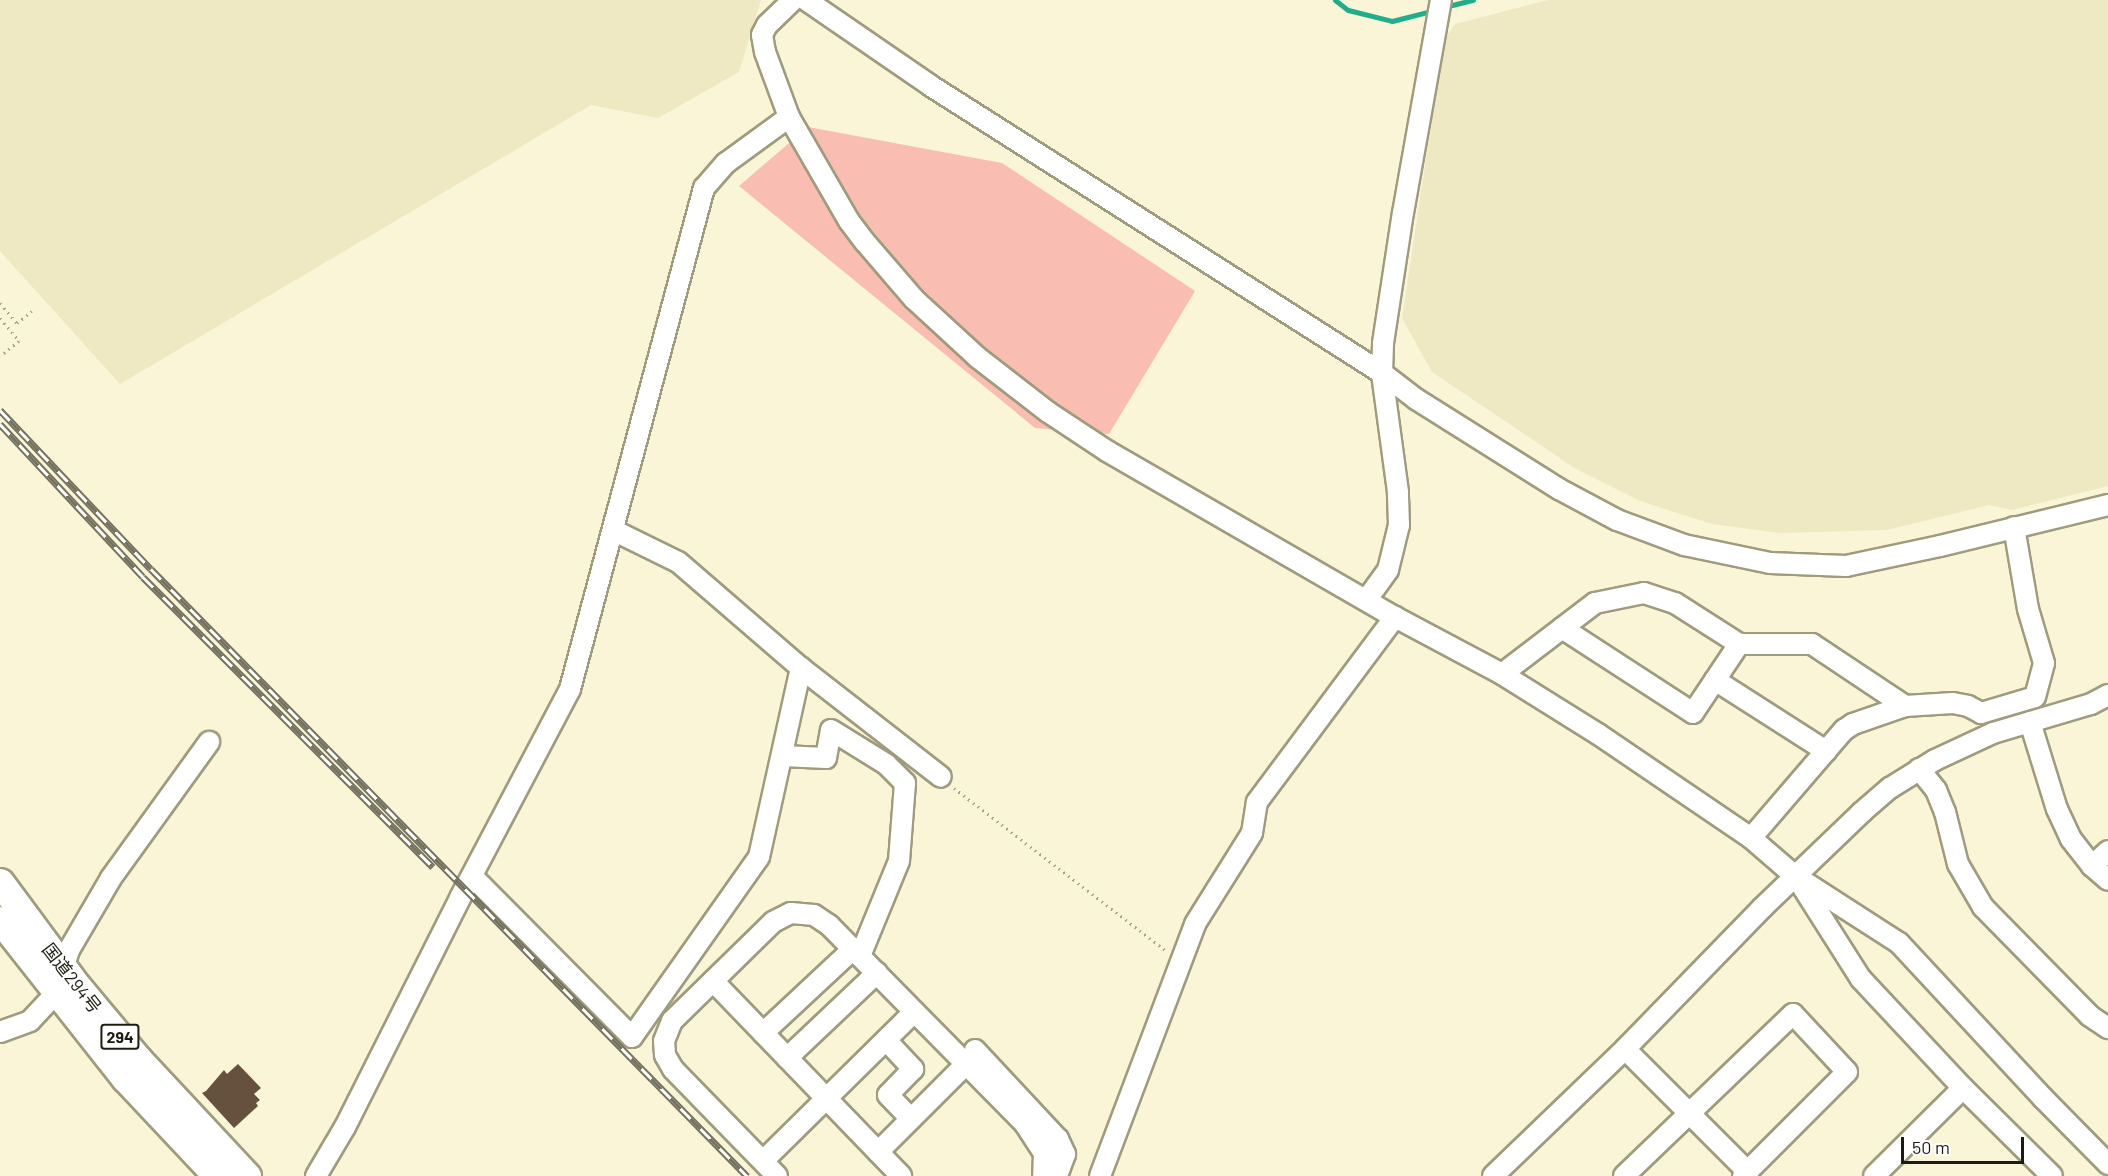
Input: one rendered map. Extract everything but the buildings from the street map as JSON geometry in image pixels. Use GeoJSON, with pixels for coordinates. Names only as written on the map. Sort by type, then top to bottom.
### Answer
{"type":"FeatureCollection","features":[{"type":"Feature","properties":{"kind":"highway","name":"国道294号"},"geometry":{"type":"LineString","coordinates":[[0,882],[60,981],[125,1078],[217,1176]]}},
{"type":"Feature","properties":{"kind":"highway","name":"国道294号"},"geometry":{"type":"LineString","coordinates":[[0,920],[138,1059],[246,1176]]}},
{"type":"Feature","properties":{"kind":"street"},"geometry":{"type":"LineString","coordinates":[[793,0],[767,25],[762,34],[765,52],[789,117],[849,221],[865,242],[914,299],[977,357],[1048,412],[1107,451],[1395,617],[1502,674],[1598,734],[1751,838],[1795,876],[1899,944],[2108,1164]]}},
{"type":"Feature","properties":{"kind":"street"},"geometry":{"type":"LineString","coordinates":[[806,0],[931,86],[1382,373],[1416,399],[1559,489],[1617,520],[1684,545],[1770,563],[1846,566],[1940,546],[2108,505]]}},
{"type":"Feature","properties":{"kind":"street"},"geometry":{"type":"LineString","coordinates":[[1367,599],[1388,570],[1399,525],[1398,492],[1382,373],[1383,343],[1403,213],[1439,10]]}},
{"type":"Feature","properties":{"kind":"street"},"geometry":{"type":"LineString","coordinates":[[316,1176],[345,1127],[570,689],[704,188],[726,163],[789,117]]}},
{"type":"Feature","properties":{"kind":"street"},"geometry":{"type":"LineString","coordinates":[[1751,838],[1844,730],[1853,724],[1905,705],[1953,703],[1981,712],[2035,697],[2044,663],[2028,609],[2014,527]]}},
{"type":"Feature","properties":{"kind":"street"},"geometry":{"type":"LineString","coordinates":[[614,530],[678,562],[801,668],[941,777]]}},
{"type":"Feature","properties":{"kind":"street"},"geometry":{"type":"LineString","coordinates":[[1502,674],[1595,603],[1644,593],[1676,603],[1739,644],[1812,644],[1905,705]]}},
{"type":"Feature","properties":{"kind":"street"},"geometry":{"type":"LineString","coordinates":[[1100,1176],[1195,924],[1252,833],[1257,802],[1395,617]]}},
{"type":"Feature","properties":{"kind":"street"},"geometry":{"type":"LineString","coordinates":[[1562,628],[1693,713],[1739,644]]}},
{"type":"Feature","properties":{"kind":"street"},"geometry":{"type":"LineString","coordinates":[[472,876],[632,1036],[759,857],[801,668]]}},
{"type":"Feature","properties":{"kind":"street"},"geometry":{"type":"LineString","coordinates":[[1715,680],[1826,751]]}},
{"type":"Feature","properties":{"kind":"street"},"geometry":{"type":"LineString","coordinates":[[1493,1176],[1625,1049],[1795,876],[1862,812],[1919,769],[1994,733],[2091,704],[2108,695]]}},
{"type":"Feature","properties":{"kind":"street"},"geometry":{"type":"LineString","coordinates":[[2030,722],[2057,809],[2071,839],[2092,866],[2108,880]]}},
{"type":"Feature","properties":{"kind":"street"},"geometry":{"type":"LineString","coordinates":[[763,1033],[857,953],[899,861],[905,783],[886,764],[831,730],[826,758],[782,756]]}},
{"type":"Feature","properties":{"kind":"street"},"geometry":{"type":"LineString","coordinates":[[0,1032],[30,1021],[60,981],[69,950],[111,878],[209,742]]}},
{"type":"Feature","properties":{"kind":"street"},"geometry":{"type":"LineString","coordinates":[[1919,769],[1936,790],[1945,812],[1958,864],[1983,907],[2090,1016],[2108,1028]]}},
{"type":"Feature","properties":{"kind":"street"},"geometry":{"type":"LineString","coordinates":[[2092,866],[2108,851]]}},
{"type":"Feature","properties":{"kind":"street"},"geometry":{"type":"LineString","coordinates":[[1795,876],[1861,979],[1963,1088],[2052,1176]]}},
{"type":"Feature","properties":{"kind":"street"},"geometry":{"type":"LineString","coordinates":[[777,1176],[674,1070],[665,1055],[664,1041],[672,1020],[773,922],[791,913],[814,915],[830,925],[914,1011],[970,1057],[1058,1139],[1065,1154],[1057,1176]]}},
{"type":"Feature","properties":{"kind":"street"},"geometry":{"type":"LineString","coordinates":[[787,1058],[877,973]]}},
{"type":"Feature","properties":{"kind":"street"},"geometry":{"type":"LineString","coordinates":[[713,981],[902,1176]]}},
{"type":"Feature","properties":{"kind":"street"},"geometry":{"type":"LineString","coordinates":[[763,1161],[914,1011]]}},
{"type":"Feature","properties":{"kind":"street"},"geometry":{"type":"LineString","coordinates":[[1624,1176],[1690,1113],[1793,1014],[1847,1072],[1745,1174],[1690,1113],[1625,1049]]}},
{"type":"Feature","properties":{"kind":"street"},"geometry":{"type":"LineString","coordinates":[[886,1040],[913,1069],[888,1095],[911,1119]]}},
{"type":"Feature","properties":{"kind":"street"},"geometry":{"type":"LineString","coordinates":[[878,1152],[970,1057]]}},
{"type":"Feature","properties":{"kind":"street"},"geometry":{"type":"LineString","coordinates":[[970,1057],[1036,1139],[1044,1153],[1043,1176]]}},
{"type":"Feature","properties":{"kind":"street"},"geometry":{"type":"LineString","coordinates":[[1874,1176],[1963,1088]]}},
{"type":"Feature","properties":{"kind":"path"},"geometry":{"type":"LineString","coordinates":[[0,303],[16,323],[32,311]]}},
{"type":"Feature","properties":{"kind":"path"},"geometry":{"type":"LineString","coordinates":[[0,318],[19,340],[0,356]]}},
{"type":"Feature","properties":{"kind":"path"},"geometry":{"type":"LineString","coordinates":[[941,777],[1180,962]]}},
{"type":"Feature","properties":{"kind":"shaded area"},"geometry":{"type":"Polygon","coordinates":[[[0,0],[761,0],[739,72],[658,118],[591,105],[120,384],[0,251],[0,0]]]}},
{"type":"Feature","properties":{"kind":"shaded area"},"geometry":{"type":"Polygon","coordinates":[[[1548,0],[2108,0],[2108,486],[2012,510],[1989,505],[1887,530],[1780,533],[1712,524],[1640,501],[1576,469],[1432,372],[1402,318],[1444,40],[1455,24],[1548,0]]]}},
{"type":"Feature","properties":{"kind":"shaded area"},"geometry":{"type":"Polygon","coordinates":[[[808,127],[1002,163],[1195,291],[1109,434],[1035,428],[739,186],[808,127]]]}},
{"type":"Feature","properties":{"kind":"waterway"},"geometry":{"type":"LineString","coordinates":[[1335,0],[1348,10],[1392,21],[1435,10]]}},
{"type":"Feature","properties":{"kind":"waterway"},"geometry":{"type":"LineString","coordinates":[[1444,7],[1473,0]]}},
{"type":"Feature","properties":{"kind":"railway"},"geometry":{"type":"LineString","coordinates":[[0,410],[151,569],[747,1176]]}},
{"type":"Feature","properties":{"kind":"railway"},"geometry":{"type":"LineString","coordinates":[[0,424],[143,577],[433,867]]}}]}
